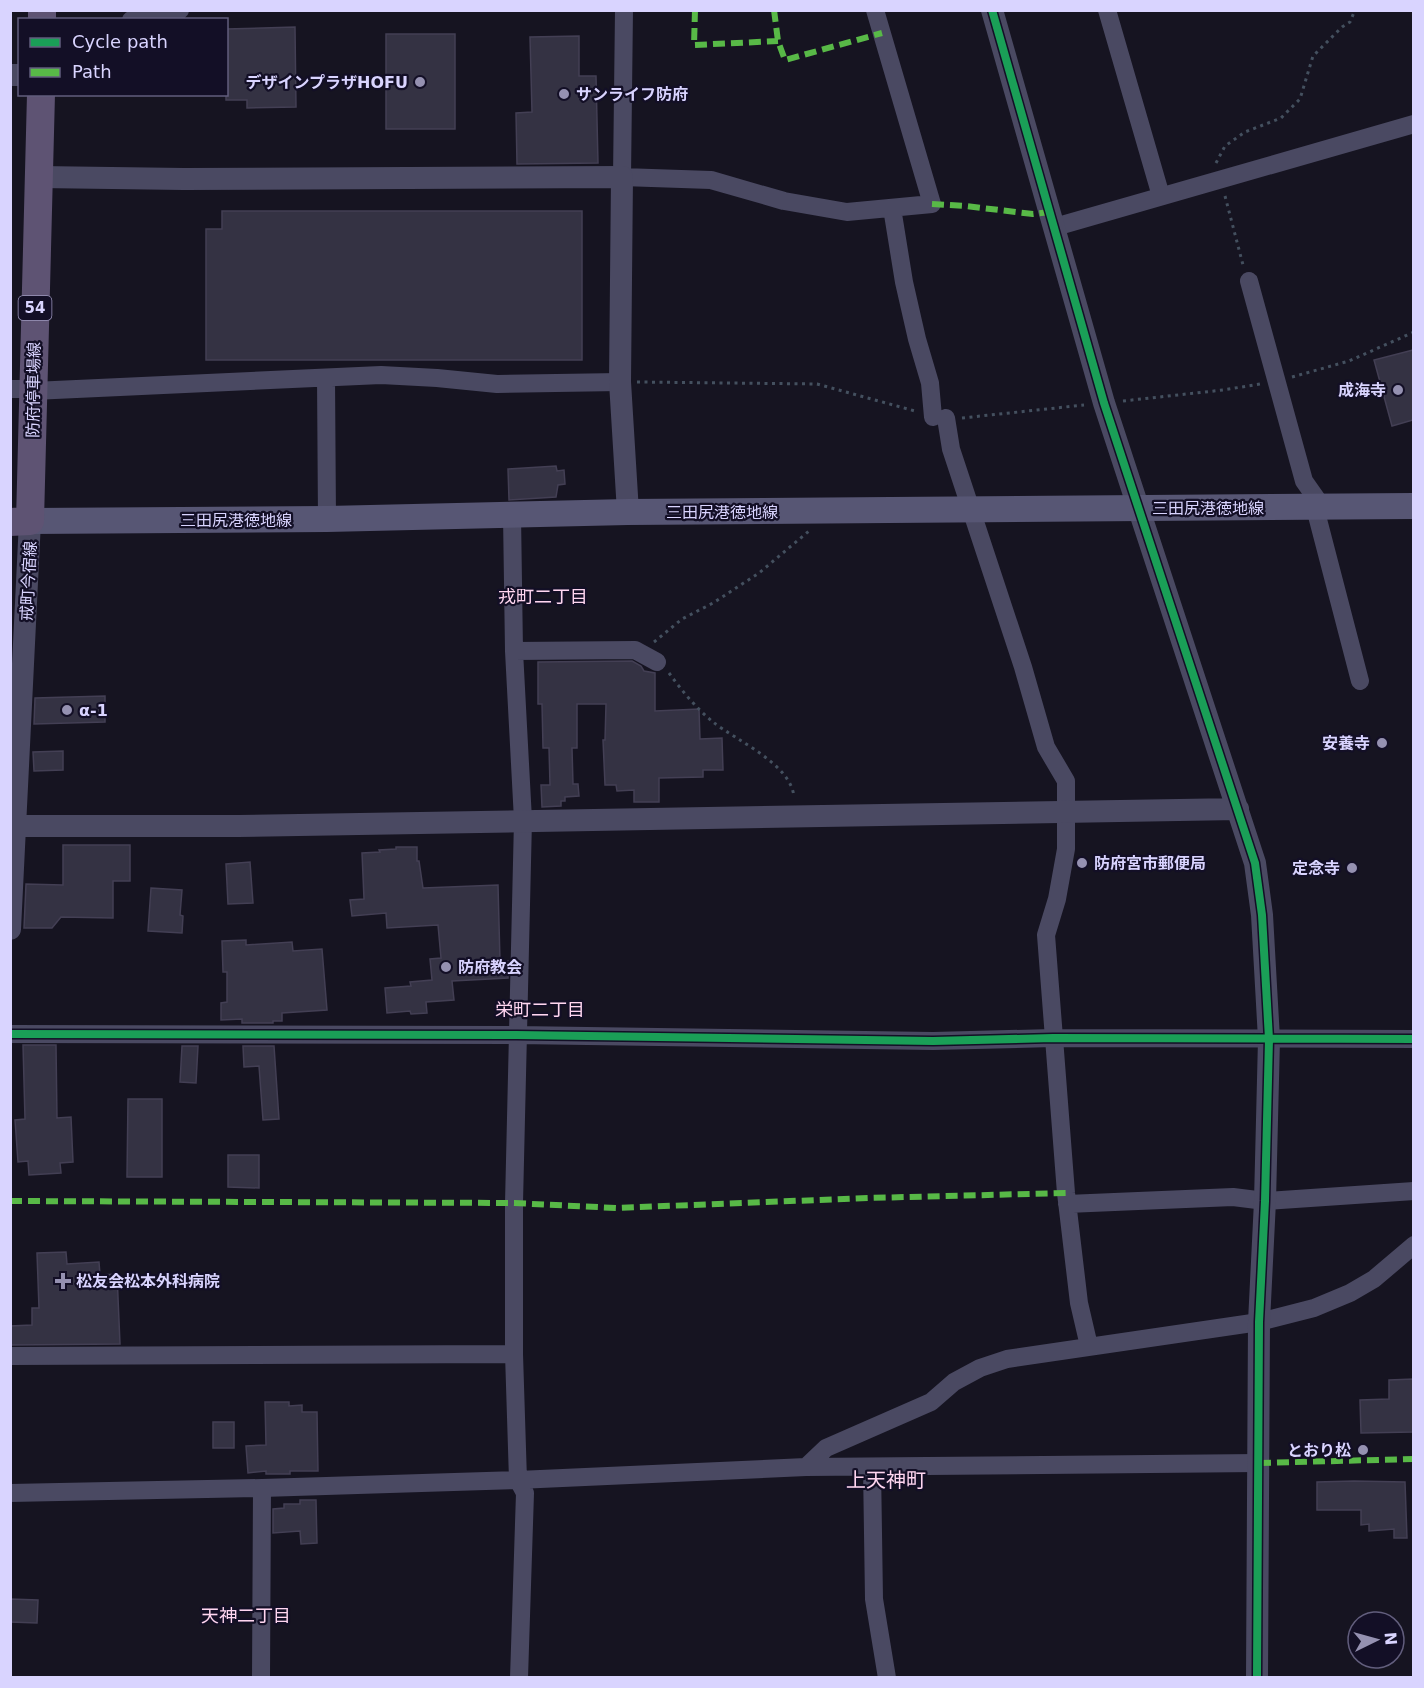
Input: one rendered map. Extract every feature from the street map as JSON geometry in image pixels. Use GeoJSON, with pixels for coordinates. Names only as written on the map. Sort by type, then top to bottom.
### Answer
{"type":"FeatureCollection","features":[{"type":"Feature","properties":{"kind":"main road","name":"防府停車場線"},"geometry":{"type":"LineString","coordinates":[[20,522],[22,389],[39,177],[41,96]]}},
{"type":"Feature","properties":{"kind":"main road","name":"三田尻港徳地線"},"geometry":{"type":"LineString","coordinates":[[20,522],[327,519],[628,512],[1413,506]]}},
{"type":"Feature","properties":{"kind":"street"},"geometry":{"type":"LineString","coordinates":[[141,18],[180,10]]}},
{"type":"Feature","properties":{"kind":"street"},"geometry":{"type":"LineString","coordinates":[[624,10],[620,382],[628,512]]}},
{"type":"Feature","properties":{"kind":"street"},"geometry":{"type":"LineString","coordinates":[[39,177],[208,179],[622,177],[711,180],[784,201],[848,212],[933,204],[875,10]]}},
{"type":"Feature","properties":{"kind":"street"},"geometry":{"type":"LineString","coordinates":[[992,10],[1104,403],[1255,863],[1262,915],[1269,1039],[1259,1322],[1257,1677]]}},
{"type":"Feature","properties":{"kind":"street"},"geometry":{"type":"LineString","coordinates":[[1107,10],[1161,196]]}},
{"type":"Feature","properties":{"kind":"street"},"geometry":{"type":"LineString","coordinates":[[1055,227],[1413,124]]}},
{"type":"Feature","properties":{"kind":"street"},"geometry":{"type":"LineString","coordinates":[[892,208],[904,282],[917,339],[940,417],[1023,667],[1046,747],[1066,781],[1066,849],[1057,899],[1046,935],[1067,1204],[1079,1303],[1089,1346]]}},
{"type":"Feature","properties":{"kind":"street"},"geometry":{"type":"LineString","coordinates":[[1249,281],[1304,481],[1319,508],[1360,681]]}},
{"type":"Feature","properties":{"kind":"street"},"geometry":{"type":"LineString","coordinates":[[22,389],[381,375],[497,384],[620,382]]}},
{"type":"Feature","properties":{"kind":"street"},"geometry":{"type":"LineString","coordinates":[[326,378],[327,519]]}},
{"type":"Feature","properties":{"kind":"street"},"geometry":{"type":"LineString","coordinates":[[512,515],[514,651],[523,820],[517,1035],[514,1354],[518,1480],[525,1493],[519,1677]]}},
{"type":"Feature","properties":{"kind":"street","name":"戒町今宿線"},"geometry":{"type":"LineString","coordinates":[[10,929],[20,522]]}},
{"type":"Feature","properties":{"kind":"street"},"geometry":{"type":"LineString","coordinates":[[514,651],[616,649],[634,650],[650,658]]}},
{"type":"Feature","properties":{"kind":"street"},"geometry":{"type":"LineString","coordinates":[[13,826],[226,826],[1238,809]]}},
{"type":"Feature","properties":{"kind":"street"},"geometry":{"type":"LineString","coordinates":[[10,1034],[517,1035],[933,1041],[1053,1038],[1413,1039]]}},
{"type":"Feature","properties":{"kind":"street"},"geometry":{"type":"LineString","coordinates":[[1067,1204],[1233,1197],[1265,1201],[1413,1191]]}},
{"type":"Feature","properties":{"kind":"street"},"geometry":{"type":"LineString","coordinates":[[806,1467],[826,1448],[931,1402],[954,1382],[980,1368],[1007,1359],[1259,1322],[1314,1308],[1374,1280],[1413,1245]]}},
{"type":"Feature","properties":{"kind":"street"},"geometry":{"type":"LineString","coordinates":[[10,1356],[514,1354]]}},
{"type":"Feature","properties":{"kind":"street"},"geometry":{"type":"LineString","coordinates":[[10,1493],[518,1480],[806,1467],[1259,1463]]}},
{"type":"Feature","properties":{"kind":"street"},"geometry":{"type":"LineString","coordinates":[[872,1467],[874,1599],[887,1677]]}},
{"type":"Feature","properties":{"kind":"street"},"geometry":{"type":"LineString","coordinates":[[261,1677],[262,1488]]}},
{"type":"Feature","properties":{"kind":"path"},"geometry":{"type":"LineString","coordinates":[[1249,281],[1216,181],[1214,166],[1225,146],[1245,132],[1281,118],[1300,99],[1313,56],[1350,22],[1355,10]]}},
{"type":"Feature","properties":{"kind":"path"},"geometry":{"type":"LineString","coordinates":[[620,382],[715,381],[817,384],[940,417],[963,418],[1104,403]]}},
{"type":"Feature","properties":{"kind":"path"},"geometry":{"type":"LineString","coordinates":[[786,780],[771,762],[712,722],[667,671],[650,658],[655,641],[682,619],[713,603],[759,573],[834,511]]}},
{"type":"Feature","properties":{"kind":"building"},"geometry":{"type":"Polygon","coordinates":[[[295,27],[296,107],[247,108],[247,100],[226,100],[228,96],[228,29],[295,27]]]}},
{"type":"Feature","properties":{"kind":"building","name":"デザインプラザHOFU"},"geometry":{"type":"Polygon","coordinates":[[[386,34],[455,34],[455,129],[386,129],[386,34]]]}},
{"type":"Feature","properties":{"kind":"building","name":"サンライフ防府"},"geometry":{"type":"Polygon","coordinates":[[[579,36],[579,76],[596,76],[598,163],[517,164],[516,113],[532,112],[530,37],[579,36]]]}},
{"type":"Feature","properties":{"kind":"building"},"geometry":{"type":"Polygon","coordinates":[[[222,211],[582,211],[582,360],[206,360],[206,229],[222,229],[222,211]]]}},
{"type":"Feature","properties":{"kind":"building","name":"成海寺"},"geometry":{"type":"Polygon","coordinates":[[[1413,350],[1413,420],[1392,426],[1374,360],[1413,350]]]}},
{"type":"Feature","properties":{"kind":"building"},"geometry":{"type":"Polygon","coordinates":[[[556,466],[557,471],[564,470],[565,484],[558,485],[556,497],[509,500],[508,469],[556,466]]]}},
{"type":"Feature","properties":{"kind":"building"},"geometry":{"type":"Polygon","coordinates":[[[632,661],[641,666],[644,671],[655,673],[655,711],[699,709],[700,739],[722,738],[723,770],[703,770],[703,777],[659,778],[659,802],[634,802],[634,790],[617,791],[616,785],[605,785],[603,740],[605,740],[606,704],[577,704],[577,748],[572,748],[573,784],[578,784],[579,796],[565,797],[565,801],[561,801],[561,806],[542,807],[541,785],[550,785],[549,748],[543,748],[542,704],[538,704],[538,662],[632,661]]]}},
{"type":"Feature","properties":{"kind":"building"},"geometry":{"type":"Polygon","coordinates":[[[105,696],[105,722],[34,724],[35,698],[105,696]]]}},
{"type":"Feature","properties":{"kind":"building"},"geometry":{"type":"Polygon","coordinates":[[[63,751],[63,770],[34,771],[33,752],[63,751]]]}},
{"type":"Feature","properties":{"kind":"building"},"geometry":{"type":"Polygon","coordinates":[[[63,845],[130,845],[130,881],[113,881],[113,918],[61,917],[52,928],[24,928],[26,884],[63,885],[63,845]]]}},
{"type":"Feature","properties":{"kind":"building"},"geometry":{"type":"Polygon","coordinates":[[[396,847],[417,847],[417,861],[419,861],[423,888],[498,885],[500,961],[508,961],[508,978],[452,981],[454,1000],[426,1002],[427,1013],[411,1014],[410,1011],[387,1013],[385,988],[411,986],[410,982],[432,980],[430,959],[441,958],[438,925],[387,928],[386,913],[352,916],[350,900],[364,899],[362,853],[380,852],[379,850],[396,849],[396,847]]]}},
{"type":"Feature","properties":{"kind":"building"},"geometry":{"type":"Polygon","coordinates":[[[250,862],[253,903],[228,904],[226,864],[250,862]]]}},
{"type":"Feature","properties":{"kind":"building"},"geometry":{"type":"Polygon","coordinates":[[[151,888],[182,890],[180,915],[183,916],[182,933],[148,931],[151,888]]]}},
{"type":"Feature","properties":{"kind":"building"},"geometry":{"type":"Polygon","coordinates":[[[246,940],[246,945],[292,942],[293,951],[322,949],[327,1010],[282,1013],[282,1021],[273,1021],[273,1023],[242,1023],[242,1019],[221,1020],[221,1003],[227,1002],[227,972],[223,972],[222,941],[246,940]]]}},
{"type":"Feature","properties":{"kind":"building"},"geometry":{"type":"Polygon","coordinates":[[[23,1045],[56,1045],[57,1118],[71,1117],[73,1162],[60,1163],[61,1173],[29,1175],[28,1161],[18,1162],[15,1120],[25,1119],[23,1045]]]}},
{"type":"Feature","properties":{"kind":"building"},"geometry":{"type":"Polygon","coordinates":[[[182,1046],[198,1046],[196,1083],[180,1082],[182,1046]]]}},
{"type":"Feature","properties":{"kind":"building"},"geometry":{"type":"Polygon","coordinates":[[[243,1046],[274,1046],[279,1119],[263,1120],[259,1066],[244,1067],[243,1046]]]}},
{"type":"Feature","properties":{"kind":"building"},"geometry":{"type":"Polygon","coordinates":[[[128,1099],[162,1099],[162,1177],[127,1177],[128,1099]]]}},
{"type":"Feature","properties":{"kind":"building"},"geometry":{"type":"Polygon","coordinates":[[[228,1155],[259,1155],[259,1188],[228,1187],[228,1155]]]}},
{"type":"Feature","properties":{"kind":"building"},"geometry":{"type":"Polygon","coordinates":[[[66,1252],[67,1264],[99,1262],[100,1275],[117,1274],[120,1344],[10,1345],[10,1326],[32,1325],[32,1308],[39,1308],[37,1253],[66,1252]]]}},
{"type":"Feature","properties":{"kind":"building"},"geometry":{"type":"Polygon","coordinates":[[[1413,1379],[1413,1432],[1361,1433],[1360,1400],[1389,1399],[1389,1380],[1413,1379]]]}},
{"type":"Feature","properties":{"kind":"building"},"geometry":{"type":"Polygon","coordinates":[[[265,1402],[289,1402],[289,1406],[302,1405],[302,1412],[317,1412],[318,1471],[290,1471],[290,1474],[266,1474],[266,1471],[248,1473],[246,1446],[266,1445],[265,1402]]]}},
{"type":"Feature","properties":{"kind":"building"},"geometry":{"type":"Polygon","coordinates":[[[213,1422],[234,1422],[234,1448],[213,1448],[213,1422]]]}},
{"type":"Feature","properties":{"kind":"building"},"geometry":{"type":"Polygon","coordinates":[[[1317,1482],[1405,1482],[1407,1538],[1394,1538],[1394,1529],[1369,1531],[1369,1524],[1361,1525],[1361,1510],[1317,1510],[1317,1482]]]}},
{"type":"Feature","properties":{"kind":"building"},"geometry":{"type":"Polygon","coordinates":[[[300,1500],[316,1500],[317,1543],[301,1544],[300,1531],[273,1533],[273,1509],[284,1508],[284,1504],[300,1504],[300,1500]]]}},
{"type":"Feature","properties":{"kind":"building"},"geometry":{"type":"Polygon","coordinates":[[[10,1599],[38,1600],[37,1623],[10,1622],[10,1599]]]}},
{"type":"Feature","properties":{"kind":"marked path"},"geometry":{"type":"LineString","coordinates":[[695,10],[694,45],[778,41]]}},
{"type":"Feature","properties":{"kind":"marked path"},"geometry":{"type":"LineString","coordinates":[[774,10],[778,41],[785,60],[882,33]]}},
{"type":"Feature","properties":{"kind":"marked path"},"geometry":{"type":"LineString","coordinates":[[932,204],[1033,214],[1050,212]]}},
{"type":"Feature","properties":{"kind":"marked path"},"geometry":{"type":"LineString","coordinates":[[10,1201],[514,1203],[616,1208],[1066,1193]]}},
{"type":"Feature","properties":{"kind":"marked path"},"geometry":{"type":"LineString","coordinates":[[1259,1463],[1414,1459]]}},
{"type":"Feature","properties":{"kind":"cycle path"},"geometry":{"type":"LineString","coordinates":[[992,10],[1104,403],[1255,863],[1262,915],[1269,1039],[1259,1322],[1257,1678]]}},
{"type":"Feature","properties":{"kind":"cycle path"},"geometry":{"type":"LineString","coordinates":[[10,1034],[517,1035],[933,1041],[1053,1038],[1414,1039]]}},
{"type":"Feature","properties":{"kind":"place","name":"デザインプラザHOFU"},"geometry":{"type":"Point","coordinates":[420,82]}},
{"type":"Feature","properties":{"kind":"place","name":"サンライフ防府"},"geometry":{"type":"Point","coordinates":[564,94]}},
{"type":"Feature","properties":{"kind":"place","name":"成海寺"},"geometry":{"type":"Point","coordinates":[1398,390]}},
{"type":"Feature","properties":{"kind":"place","name":"α-1"},"geometry":{"type":"Point","coordinates":[67,710]}},
{"type":"Feature","properties":{"kind":"place","name":"安養寺"},"geometry":{"type":"Point","coordinates":[1382,743]}},
{"type":"Feature","properties":{"kind":"place","name":"防府宮市郵便局"},"geometry":{"type":"Point","coordinates":[1082,863]}},
{"type":"Feature","properties":{"kind":"place","name":"定念寺"},"geometry":{"type":"Point","coordinates":[1352,868]}},
{"type":"Feature","properties":{"kind":"place","name":"防府教会"},"geometry":{"type":"Point","coordinates":[446,967]}},
{"type":"Feature","properties":{"kind":"place","name":"松友会松本外科病院"},"geometry":{"type":"Point","coordinates":[63,1281]}},
{"type":"Feature","properties":{"kind":"place","name":"とおり松"},"geometry":{"type":"Point","coordinates":[1363,1450]}},
{"type":"Feature","properties":{"kind":"district","name":"戎町二丁目"},"geometry":{"type":"Point","coordinates":[543,597]}},
{"type":"Feature","properties":{"kind":"district","name":"栄町二丁目"},"geometry":{"type":"Point","coordinates":[540,1010]}},
{"type":"Feature","properties":{"kind":"district","name":"上天神町"},"geometry":{"type":"Point","coordinates":[886,1480]}},
{"type":"Feature","properties":{"kind":"district","name":"天神二丁目"},"geometry":{"type":"Point","coordinates":[246,1616]}}]}
